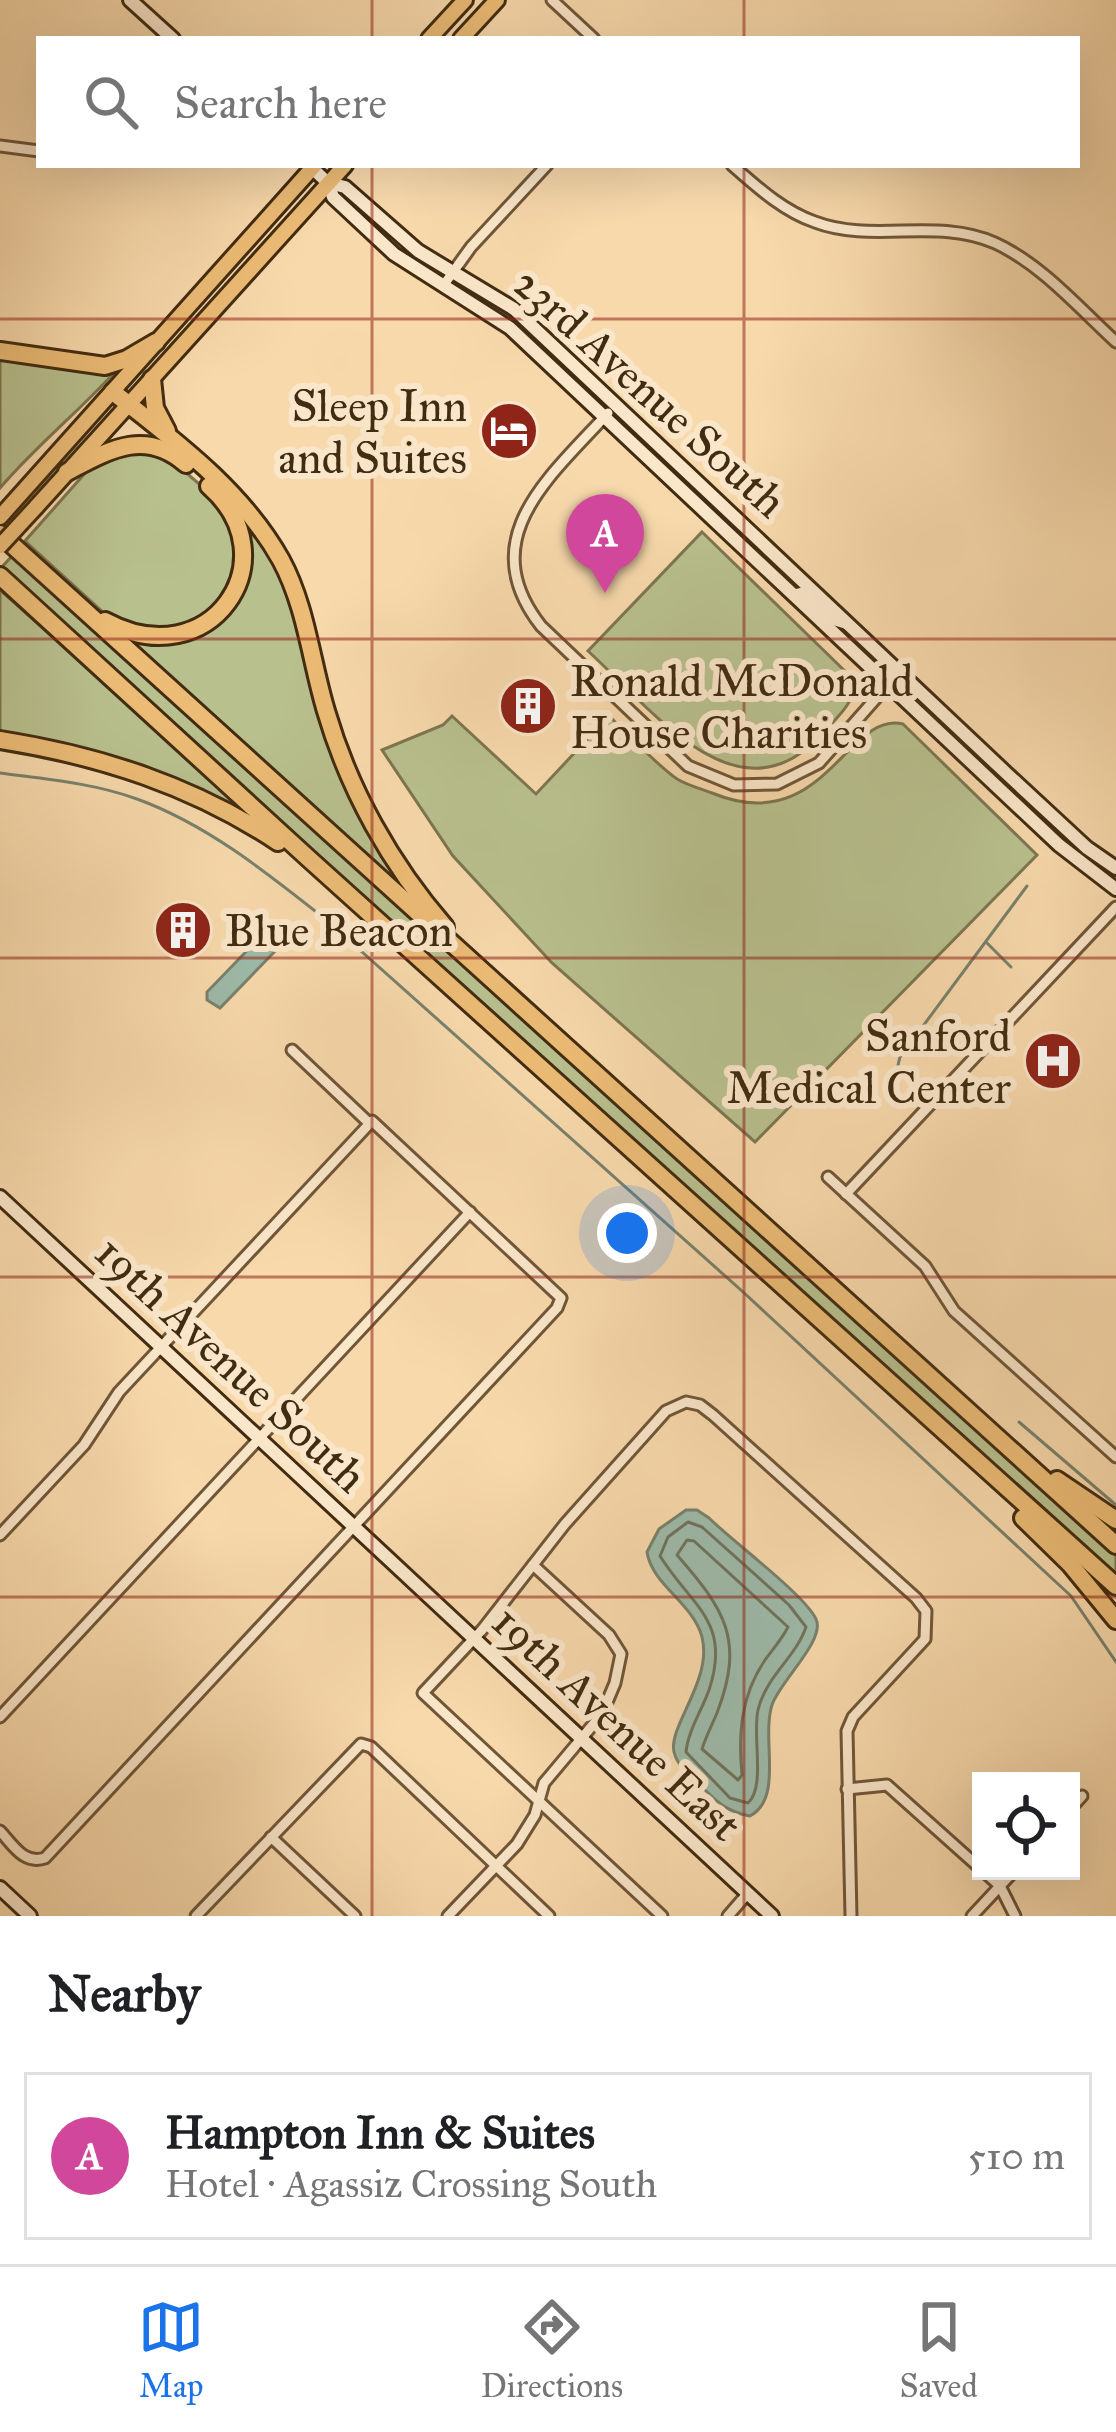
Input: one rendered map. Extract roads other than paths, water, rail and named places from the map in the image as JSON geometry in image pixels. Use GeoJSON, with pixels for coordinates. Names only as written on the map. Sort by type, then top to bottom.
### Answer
{"type":"FeatureCollection","features":[{"type":"Feature","properties":{"kind":"highway"},"geometry":{"type":"LineString","coordinates":[[0,351],[105,366],[155,342]]}},
{"type":"Feature","properties":{"kind":"highway"},"geometry":{"type":"LineString","coordinates":[[152,379],[155,408],[175,441]]}},
{"type":"Feature","properties":{"kind":"highway"},"geometry":{"type":"LineString","coordinates":[[113,392],[239,499],[283,563],[301,610],[343,764],[398,865],[478,964]]}},
{"type":"Feature","properties":{"kind":"highway"},"geometry":{"type":"LineString","coordinates":[[64,595],[128,634],[164,639],[197,628],[216,615],[229,601],[243,563],[237,523],[226,502],[166,450],[124,444],[68,472]]}},
{"type":"Feature","properties":{"kind":"highway"},"geometry":{"type":"LineString","coordinates":[[0,534],[1116,1545]]}},
{"type":"Feature","properties":{"kind":"highway"},"geometry":{"type":"LineString","coordinates":[[3,578],[1116,1586]]}},
{"type":"Feature","properties":{"kind":"highway"},"geometry":{"type":"LineString","coordinates":[[0,740],[126,767],[191,792],[317,867]]}},
{"type":"Feature","properties":{"kind":"highway"},"geometry":{"type":"LineString","coordinates":[[896,1390],[1070,1564],[1116,1620]]}},
{"type":"Feature","properties":{"kind":"highway"},"geometry":{"type":"LineString","coordinates":[[982,1425],[1116,1520]]}},
{"type":"Feature","properties":{"kind":"main road"},"geometry":{"type":"LineString","coordinates":[[432,36],[465,0]]}},
{"type":"Feature","properties":{"kind":"main road"},"geometry":{"type":"LineString","coordinates":[[464,36],[497,0]]}},
{"type":"Feature","properties":{"kind":"main road"},"geometry":{"type":"LineString","coordinates":[[0,517],[310,168]]}},
{"type":"Feature","properties":{"kind":"main road"},"geometry":{"type":"LineString","coordinates":[[0,546],[342,168]]}},
{"type":"Feature","properties":{"kind":"street"},"geometry":{"type":"LineString","coordinates":[[130,0],[170,36]]}},
{"type":"Feature","properties":{"kind":"street"},"geometry":{"type":"LineString","coordinates":[[552,0],[591,36]]}},
{"type":"Feature","properties":{"kind":"street"},"geometry":{"type":"LineString","coordinates":[[0,146],[36,151]]}},
{"type":"Feature","properties":{"kind":"street","name":"23rd Avenue South"},"geometry":{"type":"LineString","coordinates":[[314,168],[333,197],[394,254],[510,328],[1088,872],[1116,890]]}},
{"type":"Feature","properties":{"kind":"street"},"geometry":{"type":"LineString","coordinates":[[443,286],[471,247],[544,168]]}},
{"type":"Feature","properties":{"kind":"street"},"geometry":{"type":"LineString","coordinates":[[735,168],[770,198],[816,223],[844,229],[932,228],[997,244],[1024,260],[1116,342]]}},
{"type":"Feature","properties":{"kind":"street","name":"23rd Avenue South"},"geometry":{"type":"LineString","coordinates":[[328,183],[345,187],[418,251],[514,309],[1087,848],[1116,868]]}},
{"type":"Feature","properties":{"kind":"street"},"geometry":{"type":"LineString","coordinates":[[615,404],[526,509],[514,549],[517,586],[541,626],[688,766],[734,785],[777,784],[819,763],[900,671]]}},
{"type":"Feature","properties":{"kind":"street","name":"23rd Avenue South"},"geometry":{"type":"LineString","coordinates":[[754,556],[763,558],[790,584],[802,579]]}},
{"type":"Feature","properties":{"kind":"street","name":"23rd Avenue South"},"geometry":{"type":"LineString","coordinates":[[794,594],[802,592],[835,621],[851,625]]}},
{"type":"Feature","properties":{"kind":"street"},"geometry":{"type":"LineString","coordinates":[[846,1194],[1116,908]]}},
{"type":"Feature","properties":{"kind":"street"},"geometry":{"type":"LineString","coordinates":[[0,1832],[24,1857],[45,1858],[557,1308],[561,1298],[292,1050]]}},
{"type":"Feature","properties":{"kind":"street"},"geometry":{"type":"LineString","coordinates":[[0,1535],[84,1445],[119,1392],[370,1122]]}},
{"type":"Feature","properties":{"kind":"street"},"geometry":{"type":"LineString","coordinates":[[828,1177],[925,1266],[954,1311],[1116,1457]]}},
{"type":"Feature","properties":{"kind":"street","name":"19th Avenue South"},"geometry":{"type":"LineString","coordinates":[[0,1197],[413,1583]]}},
{"type":"Feature","properties":{"kind":"street"},"geometry":{"type":"LineString","coordinates":[[0,1717],[470,1212]]}},
{"type":"Feature","properties":{"kind":"street"},"geometry":{"type":"LineString","coordinates":[[662,1916],[423,1693],[666,1411],[686,1402],[700,1405],[926,1611],[925,1639],[853,1718],[845,1744],[851,1916]]}},
{"type":"Feature","properties":{"kind":"street"},"geometry":{"type":"LineString","coordinates":[[448,1916],[518,1844],[544,1783],[602,1714],[615,1683],[620,1654],[609,1635],[533,1565]]}},
{"type":"Feature","properties":{"kind":"street","name":"19th Avenue East"},"geometry":{"type":"LineString","coordinates":[[413,1583],[772,1916]]}},
{"type":"Feature","properties":{"kind":"street"},"geometry":{"type":"LineString","coordinates":[[196,1916],[361,1744],[371,1747],[549,1916]]}},
{"type":"Feature","properties":{"kind":"street"},"geometry":{"type":"LineString","coordinates":[[847,1789],[887,1785],[1000,1886],[1015,1916]]}},
{"type":"Feature","properties":{"kind":"street"},"geometry":{"type":"LineString","coordinates":[[271,1837],[355,1916]]}},
{"type":"Feature","properties":{"kind":"street"},"geometry":{"type":"LineString","coordinates":[[972,1916],[1006,1880]]}},
{"type":"Feature","properties":{"kind":"street"},"geometry":{"type":"LineString","coordinates":[[0,1888],[30,1916]]}},
{"type":"Feature","properties":{"kind":"street"},"geometry":{"type":"LineString","coordinates":[[728,1916],[748,1893]]}},
{"type":"Feature","properties":{"kind":"water"},"geometry":{"type":"Polygon","coordinates":[[[274,929],[280,946],[220,1008],[207,1000],[207,992],[267,930],[274,929]]]}},
{"type":"Feature","properties":{"kind":"water"},"geometry":{"type":"Polygon","coordinates":[[[686,1510],[697,1510],[709,1518],[816,1619],[809,1649],[772,1705],[769,1782],[760,1807],[750,1816],[714,1798],[682,1768],[674,1752],[677,1729],[701,1669],[702,1637],[690,1614],[656,1574],[647,1552],[659,1529],[686,1510]]]}},
{"type":"Feature","properties":{"kind":"waterway"},"geometry":{"type":"LineString","coordinates":[[0,773],[103,789],[162,809],[235,851],[324,918],[742,1291],[1071,1596],[1116,1662]]}},
{"type":"Feature","properties":{"kind":"waterway"},"geometry":{"type":"LineString","coordinates":[[909,1076],[898,1065],[900,1057],[1027,886]]}},
{"type":"Feature","properties":{"kind":"waterway"},"geometry":{"type":"LineString","coordinates":[[987,943],[1011,967]]}},
{"type":"Feature","properties":{"kind":"waterway"},"geometry":{"type":"LineString","coordinates":[[1019,1422],[1116,1505]]}},
{"type":"Feature","properties":{"kind":"place","name":"Sleep Inn and Suites"},"geometry":{"type":"Point","coordinates":[509,431]}},
{"type":"Feature","properties":{"kind":"place","name":"Hampton Inn & Suites"},"geometry":{"type":"Point","coordinates":[605,593]}},
{"type":"Feature","properties":{"kind":"place","name":"Ronald McDonald House Charities"},"geometry":{"type":"Point","coordinates":[528,706]}},
{"type":"Feature","properties":{"kind":"place","name":"Blue Beacon"},"geometry":{"type":"Point","coordinates":[183,930]}},
{"type":"Feature","properties":{"kind":"place","name":"Sanford Medical Center"},"geometry":{"type":"Point","coordinates":[1053,1061]}}]}
